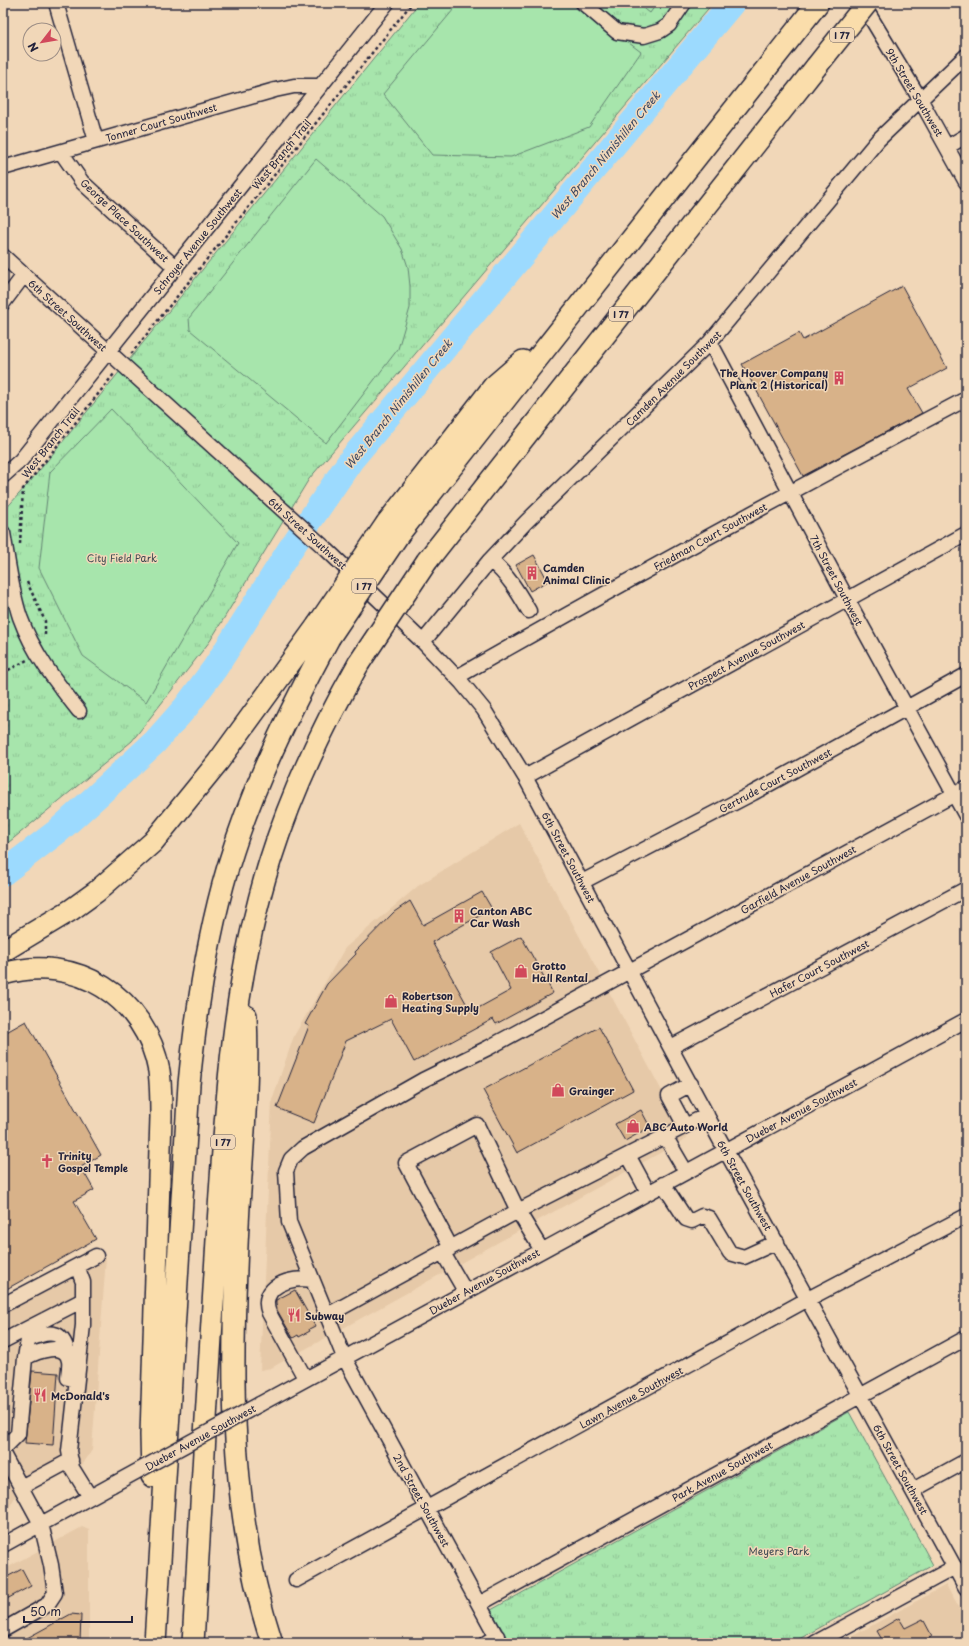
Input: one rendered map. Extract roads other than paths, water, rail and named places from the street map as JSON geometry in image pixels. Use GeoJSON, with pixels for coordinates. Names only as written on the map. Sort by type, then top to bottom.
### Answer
{"type":"FeatureCollection","features":[{"type":"Feature","properties":{"kind":"highway","name":"I 77"},"geometry":{"type":"LineString","coordinates":[[155,1643],[189,1084],[194,1032],[203,975],[228,868],[252,798],[323,632],[393,528],[558,331],[818,3]]}},
{"type":"Feature","properties":{"kind":"highway","name":"I 77"},"geometry":{"type":"LineString","coordinates":[[193,1643],[222,1153],[231,1058],[244,973],[259,902],[286,816],[313,748],[359,663],[427,561],[867,3]]}},
{"type":"Feature","properties":{"kind":"highway"},"geometry":{"type":"LineString","coordinates":[[3,951],[71,910],[96,892],[152,842],[209,774],[323,632]]}},
{"type":"Feature","properties":{"kind":"highway"},"geometry":{"type":"LineString","coordinates":[[3,974],[17,970],[51,968],[87,978],[104,987],[121,1000],[135,1017],[146,1035],[159,1071],[161,1117],[151,1435],[157,1611]]}},
{"type":"Feature","properties":{"kind":"highway"},"geometry":{"type":"LineString","coordinates":[[244,973],[248,1052],[237,1247],[233,1366],[238,1458],[245,1518],[253,1567],[272,1643]]}},
{"type":"Feature","properties":{"kind":"street"},"geometry":{"type":"LineString","coordinates":[[56,3],[96,141]]}},
{"type":"Feature","properties":{"kind":"street","name":"Schroyer Avenue Southwest"},"geometry":{"type":"LineString","coordinates":[[3,476],[21,460],[109,352],[387,3]]}},
{"type":"Feature","properties":{"kind":"street"},"geometry":{"type":"LineString","coordinates":[[584,3],[617,32],[644,36],[669,25],[684,3]]}},
{"type":"Feature","properties":{"kind":"street","name":"9th Street Southwest"},"geometry":{"type":"LineString","coordinates":[[862,3],[920,99],[966,182]]}},
{"type":"Feature","properties":{"kind":"street","name":"Camden Avenue Southwest"},"geometry":{"type":"LineString","coordinates":[[424,642],[490,560],[526,522],[710,342],[878,140],[966,56]]}},
{"type":"Feature","properties":{"kind":"street","name":"Tonner Court Southwest"},"geometry":{"type":"LineString","coordinates":[[3,168],[275,90],[294,86],[321,86]]}},
{"type":"Feature","properties":{"kind":"street"},"geometry":{"type":"LineString","coordinates":[[947,147],[966,136]]}},
{"type":"Feature","properties":{"kind":"street","name":"George Place Southwest"},"geometry":{"type":"LineString","coordinates":[[61,152],[82,182],[176,268]]}},
{"type":"Feature","properties":{"kind":"street","name":"6th Street Southwest"},"geometry":{"type":"LineString","coordinates":[[3,256],[326,550],[424,642],[484,710],[526,776],[726,1151],[962,1576]]}},
{"type":"Feature","properties":{"kind":"street"},"geometry":{"type":"LineString","coordinates":[[3,303],[24,276]]}},
{"type":"Feature","properties":{"kind":"street","name":"7th Street Southwest"},"geometry":{"type":"LineString","coordinates":[[710,342],[789,492],[906,707],[960,791],[966,816]]}},
{"type":"Feature","properties":{"kind":"street","name":"Friedman Court Southwest"},"geometry":{"type":"LineString","coordinates":[[457,678],[578,608],[789,492],[966,399]]}},
{"type":"Feature","properties":{"kind":"street"},"geometry":{"type":"LineString","coordinates":[[3,533],[13,593],[21,618],[46,668],[79,712]]}},
{"type":"Feature","properties":{"kind":"street","name":"Prospect Avenue Southwest"},"geometry":{"type":"LineString","coordinates":[[526,776],[966,534]]}},
{"type":"Feature","properties":{"kind":"street"},"geometry":{"type":"LineString","coordinates":[[490,560],[503,570],[512,581],[529,611]]}},
{"type":"Feature","properties":{"kind":"street","name":"Gertrude Court Southwest"},"geometry":{"type":"LineString","coordinates":[[582,882],[753,793],[966,675]]}},
{"type":"Feature","properties":{"kind":"street","name":"Garfield Avenue Southwest"},"geometry":{"type":"LineString","coordinates":[[289,1222],[286,1171],[291,1159],[300,1150],[423,1080],[488,1048],[960,791]]}},
{"type":"Feature","properties":{"kind":"street","name":"Hafer Court Southwest"},"geometry":{"type":"LineString","coordinates":[[671,1047],[966,888]]}},
{"type":"Feature","properties":{"kind":"street","name":"Dueber Avenue Southwest"},"geometry":{"type":"LineString","coordinates":[[3,1545],[541,1249],[726,1151],[966,1020]]}},
{"type":"Feature","properties":{"kind":"street"},"geometry":{"type":"LineString","coordinates":[[685,1126],[669,1096],[691,1084]]}},
{"type":"Feature","properties":{"kind":"street"},"geometry":{"type":"LineString","coordinates":[[326,1316],[518,1211],[707,1115]]}},
{"type":"Feature","properties":{"kind":"street"},"geometry":{"type":"LineString","coordinates":[[465,1291],[406,1163],[477,1125],[518,1211],[541,1249]]}},
{"type":"Feature","properties":{"kind":"street"},"geometry":{"type":"LineString","coordinates":[[665,1136],[686,1172]]}},
{"type":"Feature","properties":{"kind":"street"},"geometry":{"type":"LineString","coordinates":[[628,1155],[648,1192]]}},
{"type":"Feature","properties":{"kind":"street"},"geometry":{"type":"LineString","coordinates":[[663,1184],[686,1218],[692,1221],[702,1216],[709,1218],[730,1253],[744,1257],[777,1242]]}},
{"type":"Feature","properties":{"kind":"street","name":"Lawn Avenue Southwest"},"geometry":{"type":"LineString","coordinates":[[296,1580],[428,1509],[808,1299],[966,1216]]}},
{"type":"Feature","properties":{"kind":"street","name":"2nd Street Southwest"},"geometry":{"type":"LineString","coordinates":[[289,1222],[326,1316],[344,1357],[479,1604],[494,1641]]}},
{"type":"Feature","properties":{"kind":"street"},"geometry":{"type":"LineString","coordinates":[[3,1305],[96,1256]]}},
{"type":"Feature","properties":{"kind":"street"},"geometry":{"type":"LineString","coordinates":[[70,1456],[83,1325],[83,1282],[77,1266]]}},
{"type":"Feature","properties":{"kind":"street"},"geometry":{"type":"LineString","coordinates":[[305,1378],[269,1313],[267,1303],[272,1291],[281,1282],[295,1278],[312,1280]]}},
{"type":"Feature","properties":{"kind":"street"},"geometry":{"type":"LineString","coordinates":[[3,1341],[83,1300]]}},
{"type":"Feature","properties":{"kind":"street","name":"Park Avenue Southwest"},"geometry":{"type":"LineString","coordinates":[[479,1604],[966,1338]]}},
{"type":"Feature","properties":{"kind":"street"},"geometry":{"type":"LineString","coordinates":[[3,1630],[47,1605],[55,1592],[51,1565],[41,1524],[4,1451],[18,1434],[25,1358],[34,1353],[56,1348],[64,1353],[69,1360],[64,1427],[72,1468],[90,1497]]}},
{"type":"Feature","properties":{"kind":"street"},"geometry":{"type":"LineString","coordinates":[[21,1487],[70,1456]]}},
{"type":"Feature","properties":{"kind":"street"},"geometry":{"type":"LineString","coordinates":[[913,1490],[966,1461]]}},
{"type":"Feature","properties":{"kind":"street"},"geometry":{"type":"LineString","coordinates":[[815,1643],[962,1576]]}},
{"type":"Feature","properties":{"kind":"waterway","name":"West Branch Nimishillen Creek"},"geometry":{"type":"LineString","coordinates":[[3,873],[58,831],[100,793],[155,742],[186,707],[215,668],[291,548],[351,460],[732,3]]}},
{"type":"Feature","properties":{"kind":"place","name":"The Hoover Company Plant 2 (Historical)"},"geometry":{"type":"Point","coordinates":[839,378]}},
{"type":"Feature","properties":{"kind":"place","name":"Camden Animal Clinic"},"geometry":{"type":"Point","coordinates":[532,573]}},
{"type":"Feature","properties":{"kind":"place","name":"Canton ABC Car Wash"},"geometry":{"type":"Point","coordinates":[459,916]}},
{"type":"Feature","properties":{"kind":"place","name":"Grotto Hall Rental"},"geometry":{"type":"Point","coordinates":[521,971]}},
{"type":"Feature","properties":{"kind":"place","name":"Robertson Heating Supply"},"geometry":{"type":"Point","coordinates":[391,1001]}},
{"type":"Feature","properties":{"kind":"place","name":"Grainger"},"geometry":{"type":"Point","coordinates":[558,1090]}},
{"type":"Feature","properties":{"kind":"place","name":"ABC Auto World"},"geometry":{"type":"Point","coordinates":[633,1126]}},
{"type":"Feature","properties":{"kind":"place","name":"Trinity Gospel Temple"},"geometry":{"type":"Point","coordinates":[47,1161]}},
{"type":"Feature","properties":{"kind":"place","name":"Subway"},"geometry":{"type":"Point","coordinates":[294,1315]}},
{"type":"Feature","properties":{"kind":"place","name":"McDonald's"},"geometry":{"type":"Point","coordinates":[40,1395]}},
{"type":"Feature","properties":{"kind":"park label","name":"City Field Park"},"geometry":{"type":"Point","coordinates":[122,557]}},
{"type":"Feature","properties":{"kind":"park label","name":"Meyers Park"},"geometry":{"type":"Point","coordinates":[779,1550]}}]}
